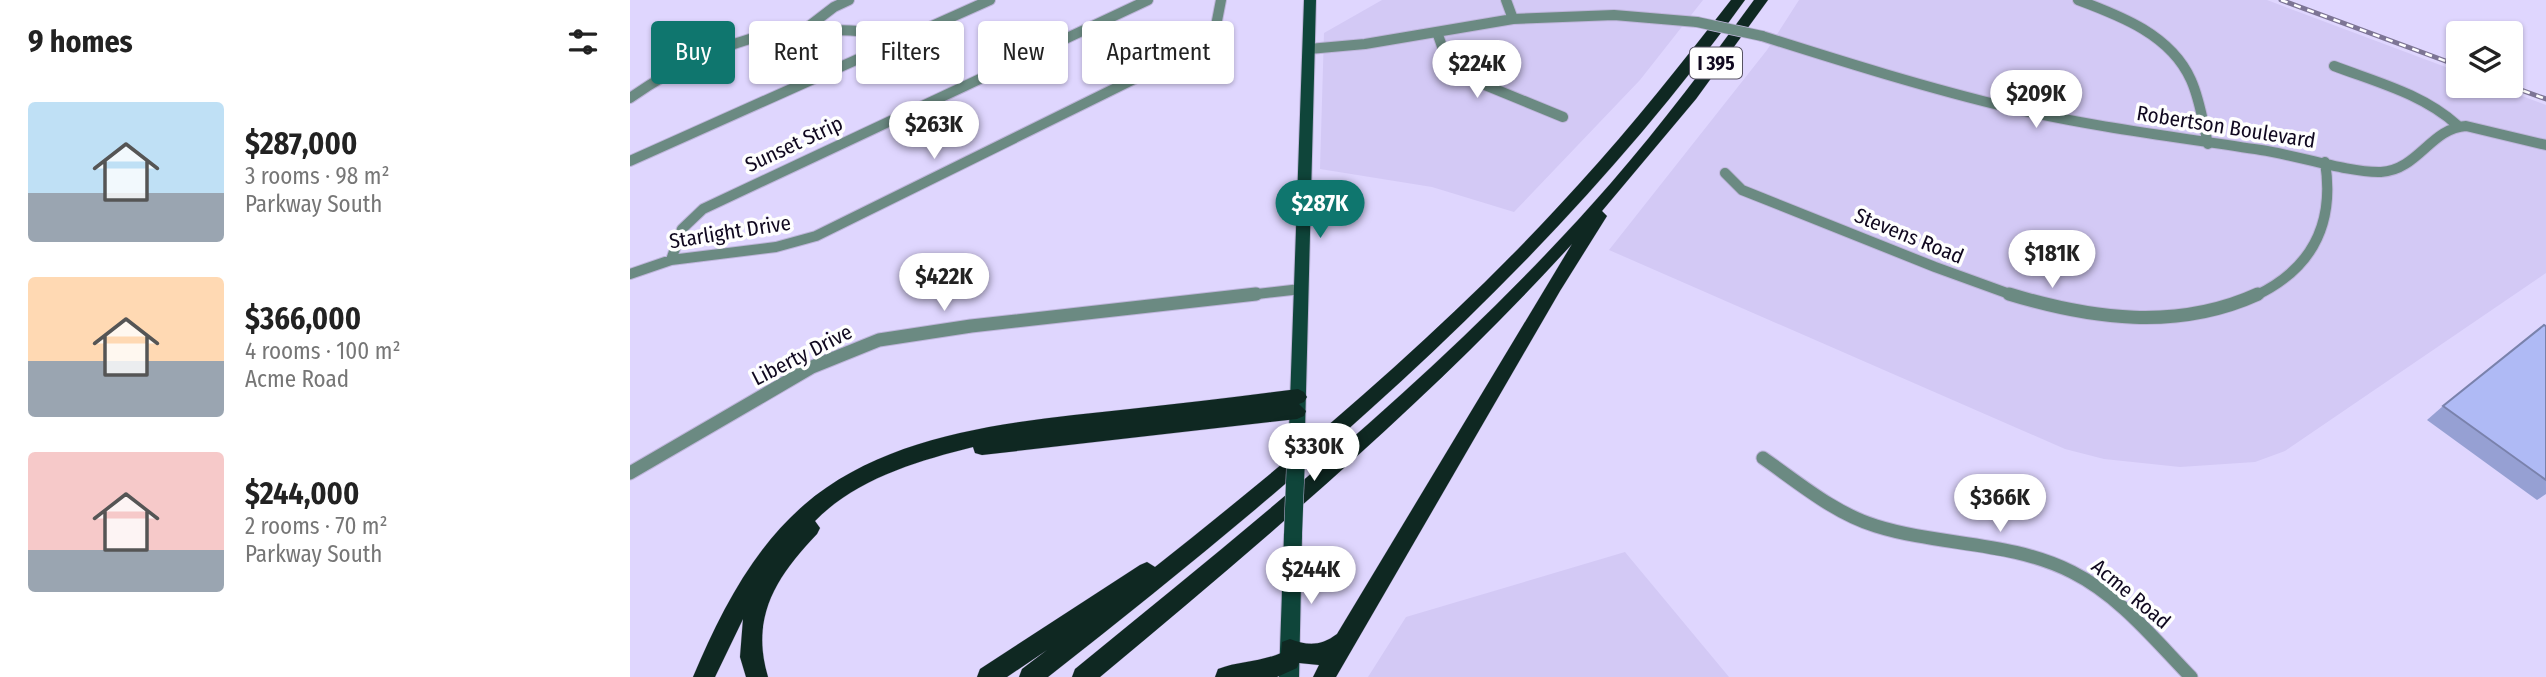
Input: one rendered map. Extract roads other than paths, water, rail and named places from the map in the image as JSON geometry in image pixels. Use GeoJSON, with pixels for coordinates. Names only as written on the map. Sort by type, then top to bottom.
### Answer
{"type":"FeatureCollection","features":[{"type":"Feature","properties":{"kind":"highway","name":"I 395"},"geometry":{"type":"LineString","coordinates":[[1030,677],[1259,494],[1407,363],[1531,242],[1641,124],[1738,0]]}},
{"type":"Feature","properties":{"kind":"highway","name":"I 395"},"geometry":{"type":"LineString","coordinates":[[1083,677],[1269,521],[1423,382],[1558,248],[1668,124],[1761,0]]}},
{"type":"Feature","properties":{"kind":"highway"},"geometry":{"type":"LineString","coordinates":[[1324,677],[1573,254],[1668,124]]}},
{"type":"Feature","properties":{"kind":"highway"},"geometry":{"type":"LineString","coordinates":[[704,677],[745,594],[779,542],[823,503],[879,469],[934,447],[989,434],[1297,413]]}},
{"type":"Feature","properties":{"kind":"highway"},"geometry":{"type":"LineString","coordinates":[[757,677],[750,654],[751,626],[761,596],[776,568],[796,542],[819,520],[877,482],[926,462],[980,447],[1297,413]]}},
{"type":"Feature","properties":{"kind":"highway"},"geometry":{"type":"LineString","coordinates":[[988,677],[1097,607],[1259,494]]}},
{"type":"Feature","properties":{"kind":"highway"},"geometry":{"type":"LineString","coordinates":[[1226,677],[1266,671],[1303,654],[1322,655],[1340,646],[1350,634]]}},
{"type":"Feature","properties":{"kind":"main road"},"geometry":{"type":"LineString","coordinates":[[1289,662],[1310,0]]}},
{"type":"Feature","properties":{"kind":"street"},"geometry":{"type":"LineString","coordinates":[[814,21],[849,0]]}},
{"type":"Feature","properties":{"kind":"street"},"geometry":{"type":"LineString","coordinates":[[942,21],[990,0]]}},
{"type":"Feature","properties":{"kind":"street","name":"Sunset Strip"},"geometry":{"type":"LineString","coordinates":[[671,260],[682,229],[703,209],[1148,0]]}},
{"type":"Feature","properties":{"kind":"street","name":"Starlight Drive"},"geometry":{"type":"LineString","coordinates":[[630,274],[671,260],[776,247],[816,236],[1202,46],[1213,38],[1218,29],[1221,0]]}},
{"type":"Feature","properties":{"kind":"street"},"geometry":{"type":"LineString","coordinates":[[1506,0],[1513,19]]}},
{"type":"Feature","properties":{"kind":"street"},"geometry":{"type":"LineString","coordinates":[[2078,0],[2140,26],[2176,57],[2190,77],[2208,144]]}},
{"type":"Feature","properties":{"kind":"street","name":"Robertson Boulevard"},"geometry":{"type":"LineString","coordinates":[[1309,49],[1513,19],[1614,15],[1696,22],[1762,36],[2003,106],[2099,127],[2363,170],[2381,172],[2398,169],[2431,146],[2444,129],[2457,125]]}},
{"type":"Feature","properties":{"kind":"street"},"geometry":{"type":"LineString","coordinates":[[1437,32],[1445,55],[1468,78],[1563,117]]}},
{"type":"Feature","properties":{"kind":"street"},"geometry":{"type":"LineString","coordinates":[[630,98],[653,82],[749,41]]}},
{"type":"Feature","properties":{"kind":"street"},"geometry":{"type":"LineString","coordinates":[[630,161],[856,59]]}},
{"type":"Feature","properties":{"kind":"street"},"geometry":{"type":"LineString","coordinates":[[2334,66],[2429,106],[2450,117],[2457,125],[2546,145]]}},
{"type":"Feature","properties":{"kind":"street","name":"Stevens Road"},"geometry":{"type":"LineString","coordinates":[[1725,173],[1742,190],[1993,290],[2067,311],[2135,318],[2191,314],[2225,308],[2279,283],[2314,250],[2322,226],[2330,183],[2325,162]]}},
{"type":"Feature","properties":{"kind":"street","name":"Liberty Drive"},"geometry":{"type":"LineString","coordinates":[[630,473],[813,367],[879,340],[971,326],[1301,289]]}},
{"type":"Feature","properties":{"kind":"street","name":"Acme Road"},"geometry":{"type":"LineString","coordinates":[[1763,458],[1851,517],[1878,527],[2044,560],[2072,572],[2099,588],[2128,613],[2191,677]]}},
{"type":"Feature","properties":{"kind":"railway"},"geometry":{"type":"LineString","coordinates":[[2281,0],[2446,61]]}},
{"type":"Feature","properties":{"kind":"railway"},"geometry":{"type":"LineString","coordinates":[[2523,91],[2546,99]]}}]}
